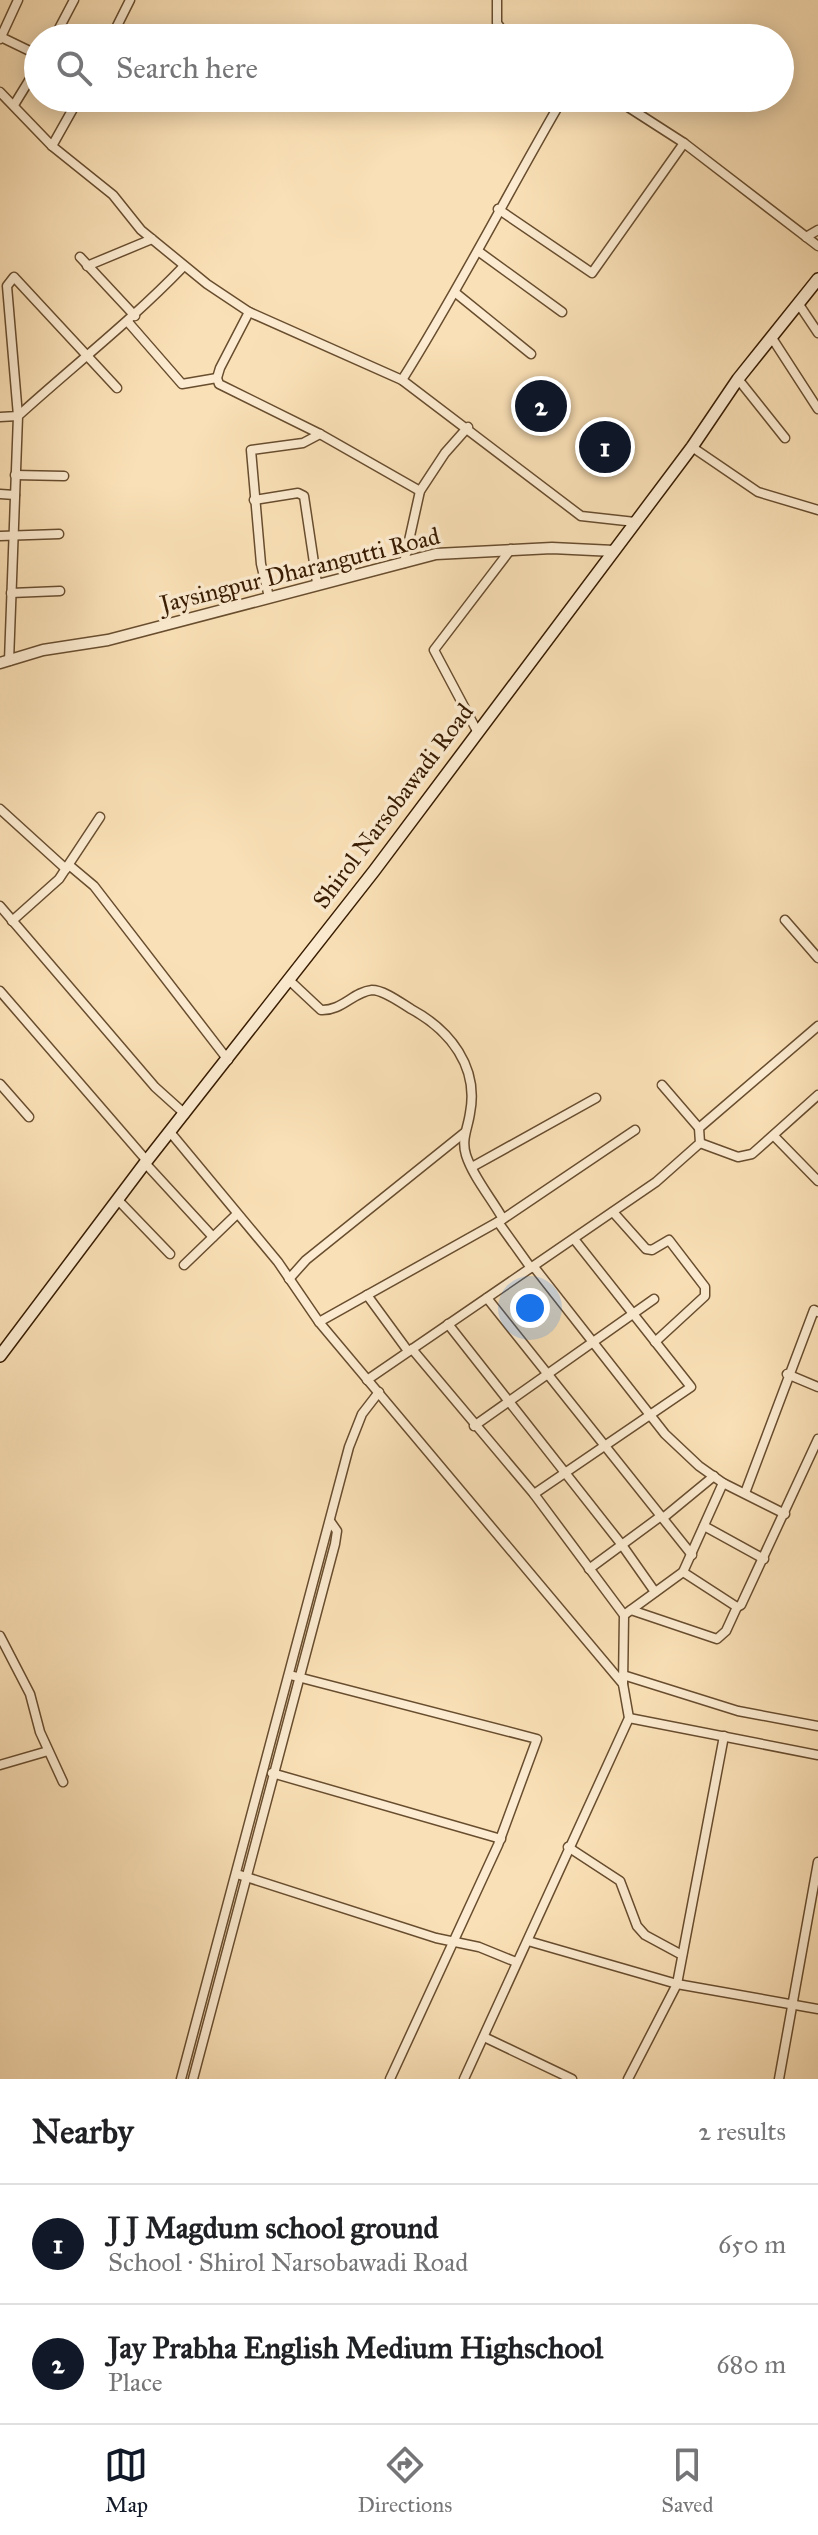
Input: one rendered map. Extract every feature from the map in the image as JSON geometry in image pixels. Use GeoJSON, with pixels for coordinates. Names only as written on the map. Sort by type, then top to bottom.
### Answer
{"type":"FeatureCollection","features":[{"type":"Feature","properties":{"kind":"main road","name":"Shirol Narsobawadi Road"},"geometry":{"type":"LineString","coordinates":[[2,1350],[289,980],[692,447],[738,379],[818,279]]}},
{"type":"Feature","properties":{"kind":"street"},"geometry":{"type":"LineString","coordinates":[[18,0],[0,38],[24,49]]}},
{"type":"Feature","properties":{"kind":"street"},"geometry":{"type":"LineString","coordinates":[[61,24],[74,0]]}},
{"type":"Feature","properties":{"kind":"street"},"geometry":{"type":"LineString","coordinates":[[118,24],[130,0]]}},
{"type":"Feature","properties":{"kind":"street"},"geometry":{"type":"LineString","coordinates":[[497,0],[498,24]]}},
{"type":"Feature","properties":{"kind":"street"},"geometry":{"type":"LineString","coordinates":[[14,105],[24,89]]}},
{"type":"Feature","properties":{"kind":"street"},"geometry":{"type":"LineString","coordinates":[[0,92],[52,146],[113,195],[152,239],[183,267],[249,312],[402,380],[468,427],[581,516],[635,522]]}},
{"type":"Feature","properties":{"kind":"street"},"geometry":{"type":"LineString","coordinates":[[52,146],[71,112]]}},
{"type":"Feature","properties":{"kind":"street"},"geometry":{"type":"LineString","coordinates":[[402,380],[457,294],[498,209],[555,112]]}},
{"type":"Feature","properties":{"kind":"street"},"geometry":{"type":"LineString","coordinates":[[636,112],[684,143],[818,246]]}},
{"type":"Feature","properties":{"kind":"street"},"geometry":{"type":"LineString","coordinates":[[498,209],[592,273],[684,143]]}},
{"type":"Feature","properties":{"kind":"street"},"geometry":{"type":"LineString","coordinates":[[806,237],[818,230]]}},
{"type":"Feature","properties":{"kind":"street"},"geometry":{"type":"LineString","coordinates":[[87,266],[152,239]]}},
{"type":"Feature","properties":{"kind":"street"},"geometry":{"type":"LineString","coordinates":[[478,251],[562,312]]}},
{"type":"Feature","properties":{"kind":"street"},"geometry":{"type":"LineString","coordinates":[[80,257],[182,384],[217,378]]}},
{"type":"Feature","properties":{"kind":"street"},"geometry":{"type":"LineString","coordinates":[[0,417],[18,416],[86,354],[132,319],[183,267]]}},
{"type":"Feature","properties":{"kind":"street"},"geometry":{"type":"LineString","coordinates":[[4,662],[11,593],[18,416],[9,318],[10,279],[19,279],[117,388]]}},
{"type":"Feature","properties":{"kind":"street"},"geometry":{"type":"LineString","coordinates":[[457,294],[531,354]]}},
{"type":"Feature","properties":{"kind":"street"},"geometry":{"type":"LineString","coordinates":[[798,303],[818,333]]}},
{"type":"Feature","properties":{"kind":"street"},"geometry":{"type":"LineString","coordinates":[[249,312],[217,378],[219,384],[320,434],[420,491]]}},
{"type":"Feature","properties":{"kind":"street"},"geometry":{"type":"LineString","coordinates":[[772,338],[818,409]]}},
{"type":"Feature","properties":{"kind":"street"},"geometry":{"type":"LineString","coordinates":[[738,379],[785,438]]}},
{"type":"Feature","properties":{"kind":"street"},"geometry":{"type":"LineString","coordinates":[[404,563],[420,491],[445,453],[468,427]]}},
{"type":"Feature","properties":{"kind":"street"},"geometry":{"type":"LineString","coordinates":[[269,597],[250,453],[253,448],[303,443],[320,434]]}},
{"type":"Feature","properties":{"kind":"street"},"geometry":{"type":"LineString","coordinates":[[692,447],[758,492],[818,510]]}},
{"type":"Feature","properties":{"kind":"street"},"geometry":{"type":"LineString","coordinates":[[15,475],[64,476]]}},
{"type":"Feature","properties":{"kind":"street"},"geometry":{"type":"LineString","coordinates":[[254,500],[298,493],[304,496],[317,583]]}},
{"type":"Feature","properties":{"kind":"street"},"geometry":{"type":"LineString","coordinates":[[0,494],[15,495]]}},
{"type":"Feature","properties":{"kind":"street"},"geometry":{"type":"LineString","coordinates":[[0,536],[59,534]]}},
{"type":"Feature","properties":{"kind":"street"},"geometry":{"type":"LineString","coordinates":[[477,731],[434,650],[512,549]]}},
{"type":"Feature","properties":{"kind":"street","name":"Jaysingpur Dharangutti Road"},"geometry":{"type":"LineString","coordinates":[[4,662],[43,650],[108,640],[436,554],[512,549],[614,551]]}},
{"type":"Feature","properties":{"kind":"street"},"geometry":{"type":"LineString","coordinates":[[11,593],[60,591]]}},
{"type":"Feature","properties":{"kind":"street"},"geometry":{"type":"LineString","coordinates":[[0,809],[94,886],[228,1060]]}},
{"type":"Feature","properties":{"kind":"street"},"geometry":{"type":"LineString","coordinates":[[12,921],[68,867],[100,817]]}},
{"type":"Feature","properties":{"kind":"street"},"geometry":{"type":"LineString","coordinates":[[0,906],[155,1087],[185,1114]]}},
{"type":"Feature","properties":{"kind":"street"},"geometry":{"type":"LineString","coordinates":[[785,920],[818,958]]}},
{"type":"Feature","properties":{"kind":"street"},"geometry":{"type":"LineString","coordinates":[[289,980],[321,1010],[337,1009],[372,990],[433,1020],[451,1041],[471,1075],[471,1109],[464,1133],[466,1157],[532,1268],[665,1434],[723,1483],[785,1514]]}},
{"type":"Feature","properties":{"kind":"street"},"geometry":{"type":"LineString","coordinates":[[0,991],[213,1237]]}},
{"type":"Feature","properties":{"kind":"street"},"geometry":{"type":"LineString","coordinates":[[699,1128],[818,1026]]}},
{"type":"Feature","properties":{"kind":"street"},"geometry":{"type":"LineString","coordinates":[[0,1084],[29,1117]]}},
{"type":"Feature","properties":{"kind":"street"},"geometry":{"type":"LineString","coordinates":[[662,1085],[699,1128],[700,1143]]}},
{"type":"Feature","properties":{"kind":"street"},"geometry":{"type":"LineString","coordinates":[[700,1143],[745,1157],[775,1137],[818,1096]]}},
{"type":"Feature","properties":{"kind":"street"},"geometry":{"type":"LineString","coordinates":[[472,1167],[596,1098]]}},
{"type":"Feature","properties":{"kind":"street"},"geometry":{"type":"LineString","coordinates":[[319,1322],[501,1220],[635,1130]]}},
{"type":"Feature","properties":{"kind":"street"},"geometry":{"type":"LineString","coordinates":[[170,1132],[367,1380],[623,1679],[738,1711],[818,1726]]}},
{"type":"Feature","properties":{"kind":"street"},"geometry":{"type":"LineString","coordinates":[[289,1279],[306,1260],[464,1133]]}},
{"type":"Feature","properties":{"kind":"street"},"geometry":{"type":"LineString","coordinates":[[775,1137],[818,1181]]}},
{"type":"Feature","properties":{"kind":"street"},"geometry":{"type":"LineString","coordinates":[[367,1380],[656,1182],[700,1143]]}},
{"type":"Feature","properties":{"kind":"street"},"geometry":{"type":"LineString","coordinates":[[118,1200],[170,1254]]}},
{"type":"Feature","properties":{"kind":"street"},"geometry":{"type":"LineString","coordinates":[[613,1212],[646,1249],[652,1250],[669,1240],[705,1287],[705,1296],[655,1342]]}},
{"type":"Feature","properties":{"kind":"street"},"geometry":{"type":"LineString","coordinates":[[184,1265],[237,1214]]}},
{"type":"Feature","properties":{"kind":"street"},"geometry":{"type":"LineString","coordinates":[[534,1494],[691,1387],[574,1239]]}},
{"type":"Feature","properties":{"kind":"street"},"geometry":{"type":"LineString","coordinates":[[367,1295],[410,1350],[534,1494],[589,1569],[627,1612],[717,1639],[726,1631],[764,1559],[818,1439]]}},
{"type":"Feature","properties":{"kind":"street"},"geometry":{"type":"LineString","coordinates":[[487,1298],[692,1555]]}},
{"type":"Feature","properties":{"kind":"street"},"geometry":{"type":"LineString","coordinates":[[474,1426],[654,1299]]}},
{"type":"Feature","properties":{"kind":"street"},"geometry":{"type":"LineString","coordinates":[[745,1493],[787,1374],[814,1310],[818,1312]]}},
{"type":"Feature","properties":{"kind":"street"},"geometry":{"type":"LineString","coordinates":[[448,1324],[622,1545],[655,1592]]}},
{"type":"Feature","properties":{"kind":"street"},"geometry":{"type":"LineString","coordinates":[[787,1374],[818,1387]]}},
{"type":"Feature","properties":{"kind":"street"},"geometry":{"type":"LineString","coordinates":[[241,1876],[263,1771],[354,1430],[379,1392]]}},
{"type":"Feature","properties":{"kind":"street"},"geometry":{"type":"LineString","coordinates":[[589,1569],[714,1476]]}},
{"type":"Feature","properties":{"kind":"street"},"geometry":{"type":"LineString","coordinates":[[627,1612],[683,1572],[723,1483]]}},
{"type":"Feature","properties":{"kind":"street"},"geometry":{"type":"LineString","coordinates":[[181,2079],[300,1678],[337,1538],[336,1526],[330,1521]]}},
{"type":"Feature","properties":{"kind":"street"},"geometry":{"type":"LineString","coordinates":[[704,1526],[764,1559]]}},
{"type":"Feature","properties":{"kind":"street"},"geometry":{"type":"LineString","coordinates":[[683,1572],[737,1607]]}},
{"type":"Feature","properties":{"kind":"street"},"geometry":{"type":"LineString","coordinates":[[464,2079],[629,1718],[623,1679],[627,1612]]}},
{"type":"Feature","properties":{"kind":"street"},"geometry":{"type":"LineString","coordinates":[[0,1636],[30,1694],[48,1751],[63,1782]]}},
{"type":"Feature","properties":{"kind":"street"},"geometry":{"type":"LineString","coordinates":[[290,1675],[537,1739],[501,1839],[390,2079]]}},
{"type":"Feature","properties":{"kind":"street"},"geometry":{"type":"LineString","coordinates":[[629,1718],[818,1755]]}},
{"type":"Feature","properties":{"kind":"street"},"geometry":{"type":"LineString","coordinates":[[628,2079],[677,1984],[724,1736]]}},
{"type":"Feature","properties":{"kind":"street"},"geometry":{"type":"LineString","coordinates":[[0,1765],[48,1751]]}},
{"type":"Feature","properties":{"kind":"street"},"geometry":{"type":"LineString","coordinates":[[263,1771],[501,1839]]}},
{"type":"Feature","properties":{"kind":"street"},"geometry":{"type":"LineString","coordinates":[[568,1847],[620,1881],[637,1926],[645,1935],[682,1955]]}},
{"type":"Feature","properties":{"kind":"street"},"geometry":{"type":"LineString","coordinates":[[779,2079],[818,1862]]}},
{"type":"Feature","properties":{"kind":"street"},"geometry":{"type":"LineString","coordinates":[[241,1876],[479,1947],[516,1962]]}},
{"type":"Feature","properties":{"kind":"street"},"geometry":{"type":"LineString","coordinates":[[528,1941],[677,1984],[818,2009]]}},
{"type":"Feature","properties":{"kind":"street"},"geometry":{"type":"LineString","coordinates":[[193,2079],[211,1986]]}},
{"type":"Feature","properties":{"kind":"street"},"geometry":{"type":"LineString","coordinates":[[484,2037],[572,2079]]}},
{"type":"Feature","properties":{"kind":"place","name":"Jay Prabha English Medium Highschool"},"geometry":{"type":"Point","coordinates":[541,406]}},
{"type":"Feature","properties":{"kind":"place","name":"J J Magdum school ground"},"geometry":{"type":"Point","coordinates":[605,447]}}]}
